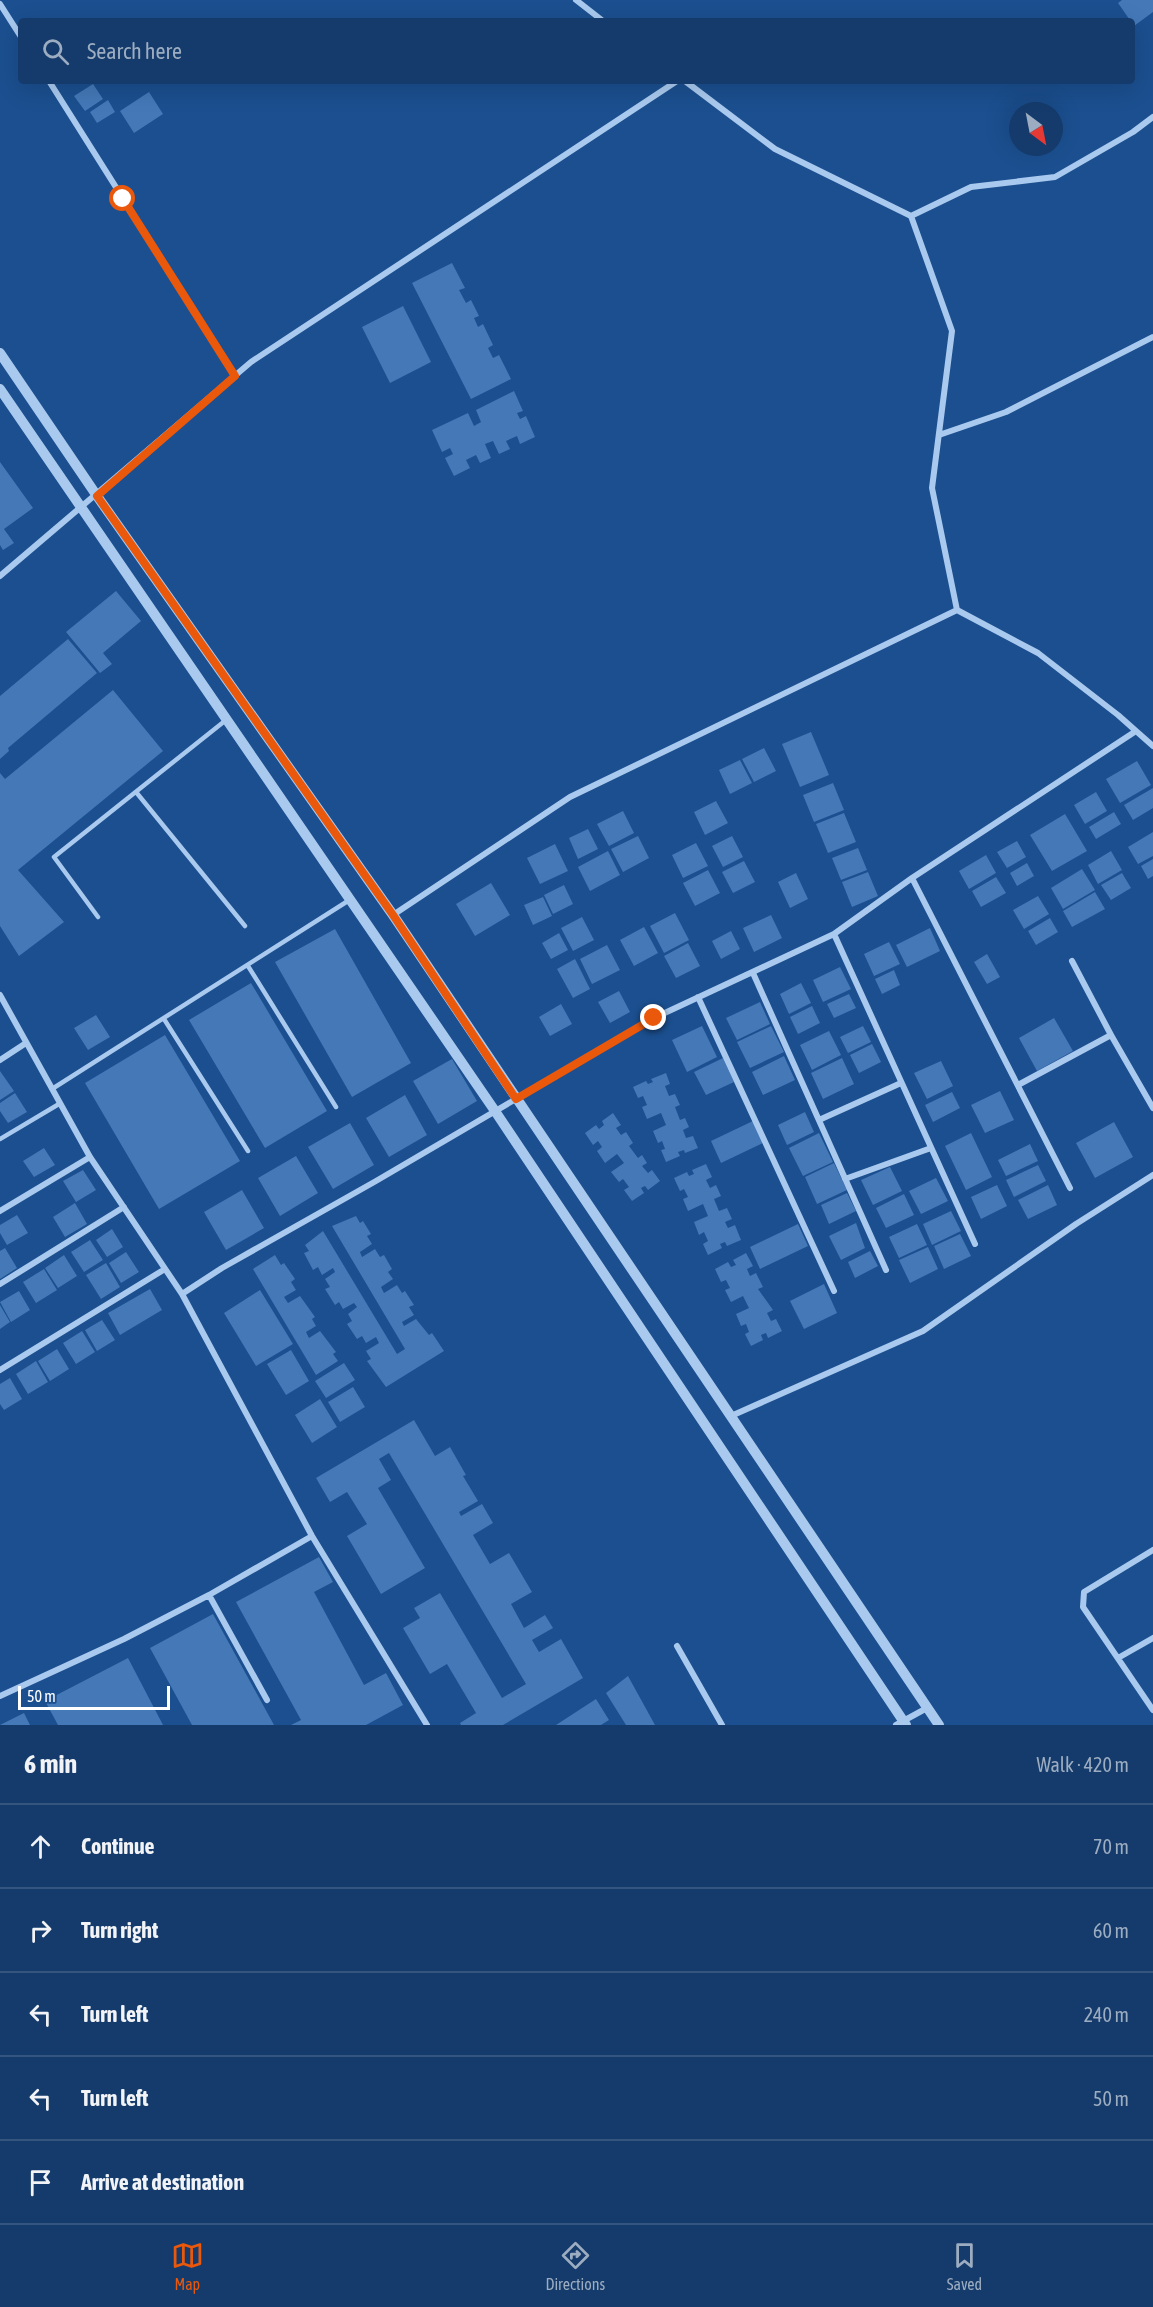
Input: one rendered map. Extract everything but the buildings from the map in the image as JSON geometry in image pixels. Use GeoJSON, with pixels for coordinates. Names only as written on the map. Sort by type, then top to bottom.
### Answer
{"type":"FeatureCollection","features":[{"type":"Feature","properties":{"kind":"street"},"geometry":{"type":"LineString","coordinates":[[576,0],[599,18]]}},
{"type":"Feature","properties":{"kind":"street"},"geometry":{"type":"LineString","coordinates":[[0,4],[18,32]]}},
{"type":"Feature","properties":{"kind":"street"},"geometry":{"type":"LineString","coordinates":[[51,84],[235,376]]}},
{"type":"Feature","properties":{"kind":"street"},"geometry":{"type":"LineString","coordinates":[[0,576],[261,356],[672,84]]}},
{"type":"Feature","properties":{"kind":"street"},"geometry":{"type":"LineString","coordinates":[[689,84],[775,149],[911,216],[952,332],[932,488],[957,610]]}},
{"type":"Feature","properties":{"kind":"street"},"geometry":{"type":"LineString","coordinates":[[911,216],[971,187],[1055,177],[1134,132],[1153,117]]}},
{"type":"Feature","properties":{"kind":"street"},"geometry":{"type":"LineString","coordinates":[[939,435],[1006,412],[1153,338]]}},
{"type":"Feature","properties":{"kind":"street"},"geometry":{"type":"LineString","coordinates":[[0,353],[97,496],[393,915],[939,1725]]}},
{"type":"Feature","properties":{"kind":"street"},"geometry":{"type":"LineString","coordinates":[[0,389],[80,509],[495,1111],[902,1724],[927,1708]]}},
{"type":"Feature","properties":{"kind":"street"},"geometry":{"type":"LineString","coordinates":[[957,610],[1038,653],[1153,746]]}},
{"type":"Feature","properties":{"kind":"street"},"geometry":{"type":"LineString","coordinates":[[393,915],[570,797],[957,610]]}},
{"type":"Feature","properties":{"kind":"street"},"geometry":{"type":"LineString","coordinates":[[182,1294],[222,1268],[654,1018],[834,934],[912,878],[1136,731]]}},
{"type":"Feature","properties":{"kind":"street"},"geometry":{"type":"LineString","coordinates":[[912,878],[1070,1188]]}},
{"type":"Feature","properties":{"kind":"street"},"geometry":{"type":"LineString","coordinates":[[834,934],[975,1244]]}},
{"type":"Feature","properties":{"kind":"street"},"geometry":{"type":"LineString","coordinates":[[1072,961],[1153,1108]]}},
{"type":"Feature","properties":{"kind":"street"},"geometry":{"type":"LineString","coordinates":[[753,973],[886,1270]]}},
{"type":"Feature","properties":{"kind":"street"},"geometry":{"type":"LineString","coordinates":[[0,995],[90,1157],[182,1294],[312,1536],[427,1725]]}},
{"type":"Feature","properties":{"kind":"street"},"geometry":{"type":"LineString","coordinates":[[698,997],[834,1291]]}},
{"type":"Feature","properties":{"kind":"street"},"geometry":{"type":"LineString","coordinates":[[1018,1085],[1111,1035]]}},
{"type":"Feature","properties":{"kind":"street"},"geometry":{"type":"LineString","coordinates":[[0,1060],[26,1044]]}},
{"type":"Feature","properties":{"kind":"street"},"geometry":{"type":"LineString","coordinates":[[819,1120],[901,1083]]}},
{"type":"Feature","properties":{"kind":"street"},"geometry":{"type":"LineString","coordinates":[[845,1179],[931,1148]]}},
{"type":"Feature","properties":{"kind":"street"},"geometry":{"type":"LineString","coordinates":[[0,1211],[90,1157]]}},
{"type":"Feature","properties":{"kind":"street"},"geometry":{"type":"LineString","coordinates":[[731,1416],[922,1331],[1076,1224],[1153,1175]]}},
{"type":"Feature","properties":{"kind":"street"},"geometry":{"type":"LineString","coordinates":[[0,1284],[124,1207]]}},
{"type":"Feature","properties":{"kind":"street"},"geometry":{"type":"LineString","coordinates":[[0,1370],[165,1269]]}},
{"type":"Feature","properties":{"kind":"street"},"geometry":{"type":"LineString","coordinates":[[0,1696],[124,1640],[312,1536]]}},
{"type":"Feature","properties":{"kind":"street"},"geometry":{"type":"LineString","coordinates":[[1153,1550],[1084,1592],[1083,1607],[1153,1710]]}},
{"type":"Feature","properties":{"kind":"street"},"geometry":{"type":"LineString","coordinates":[[209,1595],[267,1700]]}},
{"type":"Feature","properties":{"kind":"street"},"geometry":{"type":"LineString","coordinates":[[1118,1658],[1153,1638]]}},
{"type":"Feature","properties":{"kind":"street"},"geometry":{"type":"LineString","coordinates":[[677,1646],[722,1725]]}},
{"type":"Feature","properties":{"kind":"lane"},"geometry":{"type":"LineString","coordinates":[[98,917],[54,857],[226,720]]}},
{"type":"Feature","properties":{"kind":"lane"},"geometry":{"type":"LineString","coordinates":[[136,792],[245,927]]}},
{"type":"Feature","properties":{"kind":"lane"},"geometry":{"type":"LineString","coordinates":[[51,1090],[351,899]]}},
{"type":"Feature","properties":{"kind":"lane"},"geometry":{"type":"LineString","coordinates":[[248,966],[336,1107]]}},
{"type":"Feature","properties":{"kind":"lane"},"geometry":{"type":"LineString","coordinates":[[164,1019],[248,1151]]}},
{"type":"Feature","properties":{"kind":"lane"},"geometry":{"type":"LineString","coordinates":[[0,1139],[59,1104]]}},
{"type":"Feature","properties":{"kind":"route"},"geometry":{"type":"LineString","coordinates":[[123,199],[235,376],[97,496],[393,915],[516,1099],[654,1018]]}}]}
